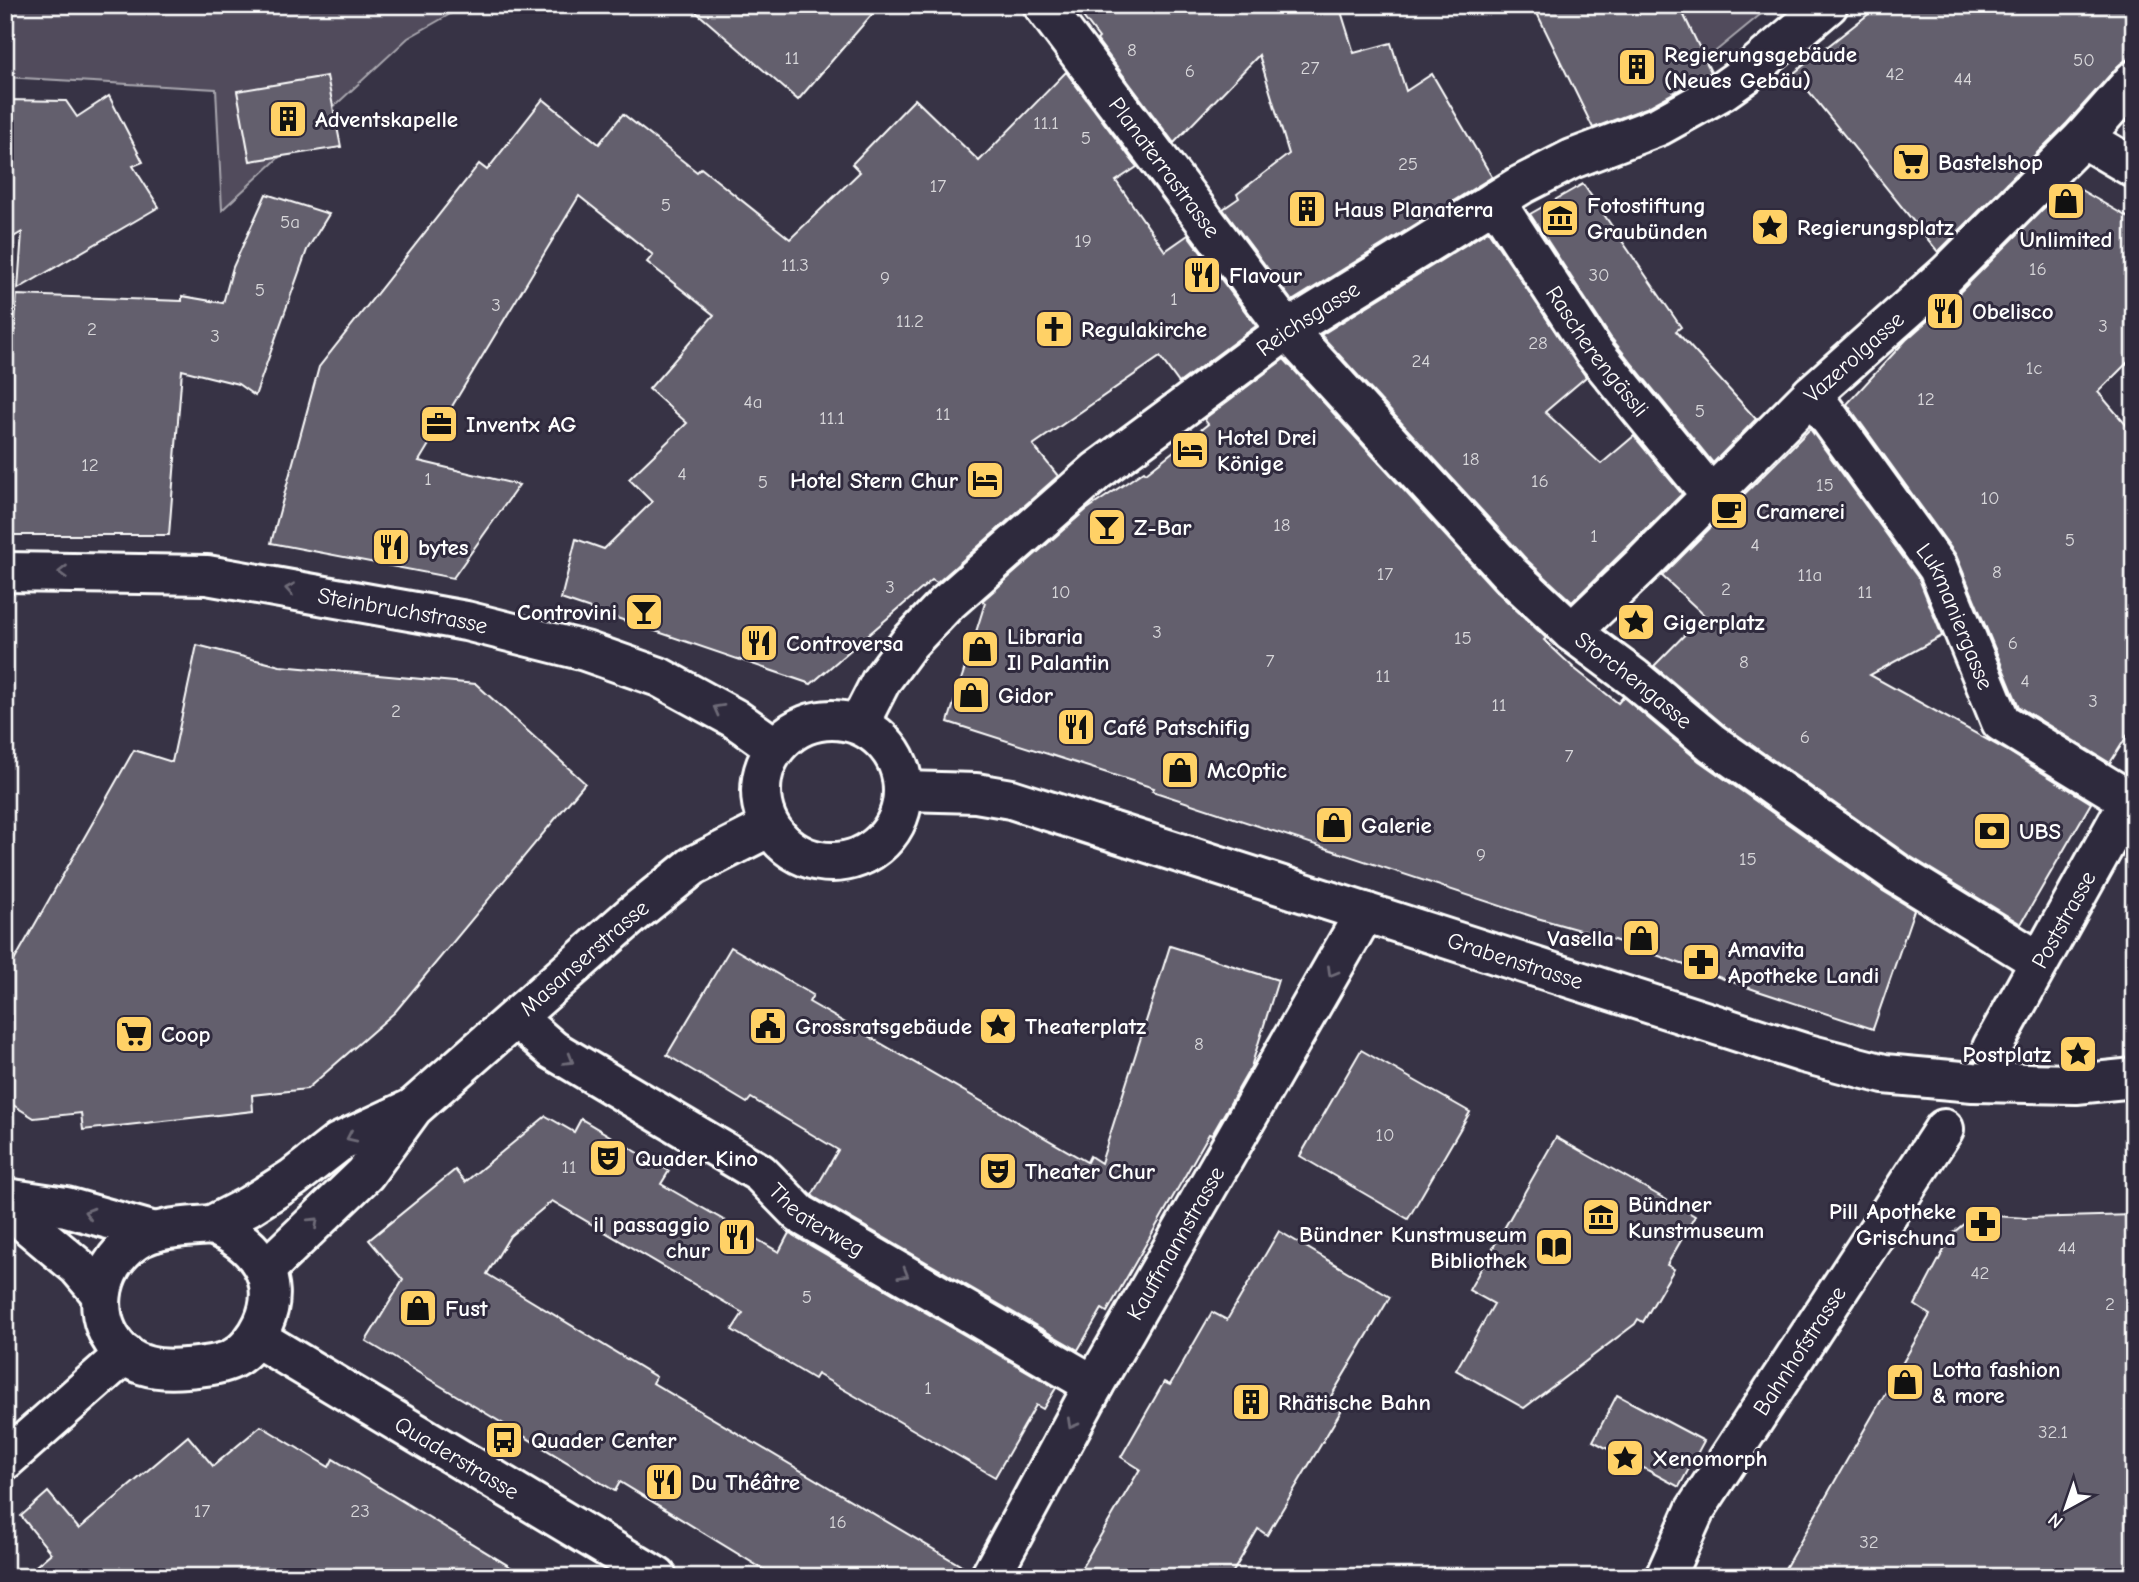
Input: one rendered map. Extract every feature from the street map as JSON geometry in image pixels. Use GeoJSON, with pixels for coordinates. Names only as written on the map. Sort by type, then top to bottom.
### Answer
{"type":"FeatureCollection","features":[{"type":"Feature","properties":{"kind":"street","name":"Planaterrastrasse"},"geometry":{"type":"LineString","coordinates":[[1044,5],[1287,330]]}},
{"type":"Feature","properties":{"kind":"street","name":"Reichsgasse"},"geometry":{"type":"LineString","coordinates":[[859,724],[881,681],[909,643],[946,604],[1097,471],[1287,330],[1545,172],[1659,126],[1695,107],[1746,74],[1828,5]]}},
{"type":"Feature","properties":{"kind":"street","name":"Vazerolgasse"},"geometry":{"type":"LineString","coordinates":[[1572,632],[1812,394],[1947,274],[2084,138],[2134,80]]}},
{"type":"Feature","properties":{"kind":"street"},"geometry":{"type":"LineString","coordinates":[[2084,138],[2134,168]]}},
{"type":"Feature","properties":{"kind":"street","name":"Rascherengässli"},"geometry":{"type":"LineString","coordinates":[[1495,201],[1593,351],[1712,495]]}},
{"type":"Feature","properties":{"kind":"street","name":"Storchengasse"},"geometry":{"type":"LineString","coordinates":[[1287,330],[1511,575],[1572,632],[1712,743],[1896,873],[2039,961]]}},
{"type":"Feature","properties":{"kind":"street","name":"Lukmaniergasse"},"geometry":{"type":"LineString","coordinates":[[1812,394],[1938,568],[2001,722],[2131,796]]}},
{"type":"Feature","properties":{"kind":"street","name":"Steinbruchstrasse"},"geometry":{"type":"LineString","coordinates":[[5,572],[207,575],[466,621],[585,650],[659,677],[734,718],[775,747]]}},
{"type":"Feature","properties":{"kind":"street"},"geometry":{"type":"LineString","coordinates":[[835,719],[859,724],[884,742],[901,771],[904,791],[901,809],[893,829],[878,845],[860,856],[840,861],[818,860],[797,853],[780,840],[770,827],[762,803],[761,783],[766,764],[775,747],[792,731],[813,722],[835,719]]}},
{"type":"Feature","properties":{"kind":"street","name":"Grabenstrasse"},"geometry":{"type":"LineString","coordinates":[[904,791],[976,793],[1011,799],[1804,1053],[1884,1074],[1973,1083],[2076,1084],[2134,1078]]}},
{"type":"Feature","properties":{"kind":"street","name":"Poststrasse"},"geometry":{"type":"LineString","coordinates":[[1992,1048],[2131,796]]}},
{"type":"Feature","properties":{"kind":"street","name":"Masanserstrasse"},"geometry":{"type":"LineString","coordinates":[[265,1270],[365,1174],[413,1108],[632,915],[693,866],[770,827]]}},
{"type":"Feature","properties":{"kind":"street","name":"Kauffmannstrasse"},"geometry":{"type":"LineString","coordinates":[[990,1577],[1094,1385],[1366,912]]}},
{"type":"Feature","properties":{"kind":"street","name":"Theaterweg"},"geometry":{"type":"LineString","coordinates":[[516,1018],[552,1050],[760,1173],[800,1214],[1094,1385]]}},
{"type":"Feature","properties":{"kind":"street","name":"Masanserstrasse"},"geometry":{"type":"LineString","coordinates":[[212,1225],[249,1206],[293,1178],[338,1143],[413,1108]]}},
{"type":"Feature","properties":{"kind":"street","name":"Bahnhofstrasse"},"geometry":{"type":"LineString","coordinates":[[1665,1577],[1695,1510],[1944,1129]]}},
{"type":"Feature","properties":{"kind":"street"},"geometry":{"type":"LineString","coordinates":[[6,1198],[66,1207],[155,1232]]}},
{"type":"Feature","properties":{"kind":"street"},"geometry":{"type":"LineString","coordinates":[[6,1198],[28,1225],[78,1267],[100,1293]]}},
{"type":"Feature","properties":{"kind":"street"},"geometry":{"type":"LineString","coordinates":[[212,1225],[228,1231],[250,1247],[265,1270],[271,1291],[268,1312],[257,1338],[233,1359],[199,1367],[165,1370],[137,1363],[124,1354],[106,1331],[100,1293],[108,1273],[134,1241],[155,1232],[212,1225]]}},
{"type":"Feature","properties":{"kind":"street","name":"Quaderstrasse"},"geometry":{"type":"LineString","coordinates":[[257,1338],[657,1577]]}},
{"type":"Feature","properties":{"kind":"street"},"geometry":{"type":"LineString","coordinates":[[5,1460],[124,1354]]}},
{"type":"Feature","properties":{"kind":"shaded area"},"geometry":{"type":"Polygon","coordinates":[[[5,5],[466,5],[408,38],[222,210],[216,89],[5,77],[5,5]]]}},
{"type":"Feature","properties":{"kind":"shaded area"},"geometry":{"type":"Polygon","coordinates":[[[1679,5],[1772,5],[1705,60],[1679,5]]]}},
{"type":"Feature","properties":{"kind":"building"},"geometry":{"type":"Polygon","coordinates":[[[688,5],[880,5],[798,100],[688,5]]]}},
{"type":"Feature","properties":{"kind":"building"},"geometry":{"type":"Polygon","coordinates":[[[1074,5],[1339,5],[1354,53],[1391,43],[1406,91],[1432,74],[1492,177],[1292,301],[1223,209],[1239,198],[1237,194],[1289,154],[1259,55],[1174,143],[1074,5]]]}},
{"type":"Feature","properties":{"kind":"building","name":"Regierungsgebäude (Neues Gebäu)"},"geometry":{"type":"Polygon","coordinates":[[[1533,5],[1679,5],[1711,72],[1646,108],[1593,128],[1533,5]]]}},
{"type":"Feature","properties":{"kind":"building"},"geometry":{"type":"Polygon","coordinates":[[[1880,5],[2134,5],[2134,59],[2126,60],[2118,66],[2067,123],[1938,252],[1794,73],[1880,5]]]}},
{"type":"Feature","properties":{"kind":"building"},"geometry":{"type":"Polygon","coordinates":[[[1066,72],[1137,167],[1116,181],[1165,251],[1188,235],[1256,326],[1179,383],[1160,357],[1033,445],[1058,476],[937,583],[932,580],[811,684],[561,599],[576,539],[604,549],[652,502],[629,479],[687,423],[649,389],[714,315],[647,262],[653,255],[579,196],[419,461],[519,485],[453,578],[271,543],[319,367],[479,164],[487,170],[543,99],[599,144],[623,114],[697,172],[701,168],[790,239],[860,172],[852,164],[915,99],[979,161],[1066,72]]]}},
{"type":"Feature","properties":{"kind":"building","name":"Adventskapelle"},"geometry":{"type":"Polygon","coordinates":[[[327,76],[341,147],[250,161],[237,91],[327,76]]]}},
{"type":"Feature","properties":{"kind":"building"},"geometry":{"type":"Polygon","coordinates":[[[109,96],[143,162],[133,166],[159,207],[18,289],[22,232],[5,242],[5,100],[66,101],[77,117],[109,96]]]}},
{"type":"Feature","properties":{"kind":"building"},"geometry":{"type":"Polygon","coordinates":[[[2069,183],[2134,221],[2134,356],[2098,392],[2134,434],[2134,725],[2110,763],[2019,707],[1956,555],[1847,404],[1906,340],[1962,290],[2069,183]]]}},
{"type":"Feature","properties":{"kind":"building"},"geometry":{"type":"Polygon","coordinates":[[[1583,184],[1681,327],[1676,331],[1756,419],[1713,463],[1611,338],[1530,214],[1583,184]]]}},
{"type":"Feature","properties":{"kind":"building"},"geometry":{"type":"Polygon","coordinates":[[[266,194],[329,214],[307,250],[255,396],[238,384],[182,370],[169,535],[5,535],[5,394],[10,394],[17,295],[182,301],[182,296],[223,303],[233,267],[266,194]]]}},
{"type":"Feature","properties":{"kind":"building"},"geometry":{"type":"Polygon","coordinates":[[[1488,231],[1586,377],[1545,412],[1601,464],[1634,436],[1682,494],[1572,602],[1527,560],[1321,335],[1488,231]]]}},
{"type":"Feature","properties":{"kind":"building"},"geometry":{"type":"Polygon","coordinates":[[[1284,359],[1495,590],[1575,669],[1618,703],[1623,697],[1699,761],[1914,910],[1873,1029],[1611,939],[1537,918],[1152,791],[1154,788],[948,722],[985,603],[982,601],[1086,510],[1144,471],[1146,473],[1208,424],[1204,419],[1284,359]]]}},
{"type":"Feature","properties":{"kind":"building"},"geometry":{"type":"Polygon","coordinates":[[[1810,429],[1919,579],[1942,636],[1870,675],[2006,750],[2091,803],[2021,924],[1908,855],[1725,726],[1654,666],[1704,615],[1662,576],[1810,429]]]}},
{"type":"Feature","properties":{"kind":"building"},"geometry":{"type":"Polygon","coordinates":[[[197,645],[280,666],[476,684],[585,783],[395,1012],[307,1089],[252,1095],[253,1111],[83,1130],[81,1113],[34,1118],[5,1100],[5,977],[134,750],[172,762],[197,645]]]}},
{"type":"Feature","properties":{"kind":"building"},"geometry":{"type":"Polygon","coordinates":[[[1170,946],[1278,980],[1251,1067],[1212,1135],[1209,1134],[1107,1312],[1102,1309],[1078,1350],[814,1197],[812,1195],[838,1150],[751,1098],[747,1103],[667,1055],[731,947],[813,995],[809,1002],[1087,1162],[1090,1156],[1101,1163],[1170,946]]]}},
{"type":"Feature","properties":{"kind":"building"},"geometry":{"type":"Polygon","coordinates":[[[1361,1050],[1470,1112],[1408,1219],[1300,1156],[1361,1050]]]}},
{"type":"Feature","properties":{"kind":"building"},"geometry":{"type":"Polygon","coordinates":[[[546,1116],[574,1132],[581,1119],[669,1171],[661,1184],[779,1252],[789,1233],[1056,1388],[1043,1409],[1036,1405],[995,1477],[817,1374],[814,1379],[732,1330],[743,1313],[552,1201],[510,1236],[487,1274],[656,1377],[653,1383],[970,1571],[968,1577],[776,1577],[620,1482],[615,1491],[366,1341],[403,1280],[369,1240],[455,1170],[465,1182],[546,1116]]]}},
{"type":"Feature","properties":{"kind":"building"},"geometry":{"type":"Polygon","coordinates":[[[1556,1137],[1695,1216],[1667,1265],[1674,1269],[1643,1322],[1638,1319],[1524,1408],[1456,1370],[1494,1304],[1469,1290],[1556,1137]]]}},
{"type":"Feature","properties":{"kind":"building"},"geometry":{"type":"Polygon","coordinates":[[[1980,1215],[2026,1218],[2134,1215],[2134,1577],[1780,1577],[1930,1315],[1915,1305],[1953,1233],[1971,1218],[1980,1215]]]}},
{"type":"Feature","properties":{"kind":"building","name":"Rhätische Bahn"},"geometry":{"type":"Polygon","coordinates":[[[1279,1231],[1390,1297],[1330,1398],[1344,1406],[1267,1535],[1258,1529],[1230,1577],[1076,1577],[1140,1469],[1121,1457],[1164,1382],[1170,1385],[1212,1312],[1227,1320],[1279,1231]]]}},
{"type":"Feature","properties":{"kind":"building"},"geometry":{"type":"Polygon","coordinates":[[[1617,1395],[1704,1441],[1679,1487],[1593,1441],[1617,1395]]]}},
{"type":"Feature","properties":{"kind":"building"},"geometry":{"type":"Polygon","coordinates":[[[261,1426],[329,1467],[333,1459],[527,1577],[23,1577],[51,1553],[21,1516],[48,1492],[79,1529],[188,1436],[213,1466],[261,1426]]]}},
{"type":"Feature","properties":{"kind":"place","name":"Regierungsgebäude (Neues Gebäu)"},"geometry":{"type":"Point","coordinates":[1637,67]}},
{"type":"Feature","properties":{"kind":"place","name":"Adventskapelle"},"geometry":{"type":"Point","coordinates":[288,119]}},
{"type":"Feature","properties":{"kind":"place","name":"Bastelshop"},"geometry":{"type":"Point","coordinates":[1911,162]}},
{"type":"Feature","properties":{"kind":"place","name":"Unlimited"},"geometry":{"type":"Point","coordinates":[2066,201]}},
{"type":"Feature","properties":{"kind":"place","name":"Haus Planaterra"},"geometry":{"type":"Point","coordinates":[1307,209]}},
{"type":"Feature","properties":{"kind":"place","name":"Fotostiftung Graubünden"},"geometry":{"type":"Point","coordinates":[1560,218]}},
{"type":"Feature","properties":{"kind":"place","name":"Regierungsplatz"},"geometry":{"type":"Point","coordinates":[1770,227]}},
{"type":"Feature","properties":{"kind":"place","name":"Flavour"},"geometry":{"type":"Point","coordinates":[1202,275]}},
{"type":"Feature","properties":{"kind":"place","name":"Obelisco"},"geometry":{"type":"Point","coordinates":[1945,311]}},
{"type":"Feature","properties":{"kind":"place","name":"Regulakirche"},"geometry":{"type":"Point","coordinates":[1054,329]}},
{"type":"Feature","properties":{"kind":"place","name":"Inventx AG"},"geometry":{"type":"Point","coordinates":[439,424]}},
{"type":"Feature","properties":{"kind":"place","name":"Hotel Drei Könige"},"geometry":{"type":"Point","coordinates":[1190,450]}},
{"type":"Feature","properties":{"kind":"place","name":"Hotel Stern Chur"},"geometry":{"type":"Point","coordinates":[985,480]}},
{"type":"Feature","properties":{"kind":"place","name":"Cramerei"},"geometry":{"type":"Point","coordinates":[1729,511]}},
{"type":"Feature","properties":{"kind":"place","name":"Z-Bar"},"geometry":{"type":"Point","coordinates":[1107,527]}},
{"type":"Feature","properties":{"kind":"place","name":"bytes"},"geometry":{"type":"Point","coordinates":[391,547]}},
{"type":"Feature","properties":{"kind":"place","name":"Controvini"},"geometry":{"type":"Point","coordinates":[644,612]}},
{"type":"Feature","properties":{"kind":"place","name":"Gigerplatz"},"geometry":{"type":"Point","coordinates":[1636,622]}},
{"type":"Feature","properties":{"kind":"place","name":"Controversa"},"geometry":{"type":"Point","coordinates":[759,643]}},
{"type":"Feature","properties":{"kind":"place","name":"Libraria Il Palantin"},"geometry":{"type":"Point","coordinates":[980,649]}},
{"type":"Feature","properties":{"kind":"place","name":"Gidor"},"geometry":{"type":"Point","coordinates":[971,695]}},
{"type":"Feature","properties":{"kind":"place","name":"Café Patschifig"},"geometry":{"type":"Point","coordinates":[1076,727]}},
{"type":"Feature","properties":{"kind":"place","name":"McOptic"},"geometry":{"type":"Point","coordinates":[1180,770]}},
{"type":"Feature","properties":{"kind":"place","name":"Galerie"},"geometry":{"type":"Point","coordinates":[1334,825]}},
{"type":"Feature","properties":{"kind":"place","name":"UBS"},"geometry":{"type":"Point","coordinates":[1992,831]}},
{"type":"Feature","properties":{"kind":"place","name":"Vasella"},"geometry":{"type":"Point","coordinates":[1641,938]}},
{"type":"Feature","properties":{"kind":"place","name":"Amavita Apotheke Landi"},"geometry":{"type":"Point","coordinates":[1701,962]}},
{"type":"Feature","properties":{"kind":"place","name":"Grossratsgebäude"},"geometry":{"type":"Point","coordinates":[768,1026]}},
{"type":"Feature","properties":{"kind":"place","name":"Theaterplatz"},"geometry":{"type":"Point","coordinates":[998,1026]}},
{"type":"Feature","properties":{"kind":"place","name":"Coop"},"geometry":{"type":"Point","coordinates":[134,1034]}},
{"type":"Feature","properties":{"kind":"place","name":"Postplatz"},"geometry":{"type":"Point","coordinates":[2078,1054]}},
{"type":"Feature","properties":{"kind":"place","name":"Quader Kino"},"geometry":{"type":"Point","coordinates":[608,1158]}},
{"type":"Feature","properties":{"kind":"place","name":"Theater Chur"},"geometry":{"type":"Point","coordinates":[998,1171]}},
{"type":"Feature","properties":{"kind":"place","name":"Bündner Kunstmuseum"},"geometry":{"type":"Point","coordinates":[1601,1217]}},
{"type":"Feature","properties":{"kind":"place","name":"Pill Apotheke Grischuna"},"geometry":{"type":"Point","coordinates":[1983,1224]}},
{"type":"Feature","properties":{"kind":"place","name":"il passaggio chur"},"geometry":{"type":"Point","coordinates":[737,1237]}},
{"type":"Feature","properties":{"kind":"place","name":"Bündner Kunstmuseum Bibliothek"},"geometry":{"type":"Point","coordinates":[1554,1247]}},
{"type":"Feature","properties":{"kind":"place","name":"Fust"},"geometry":{"type":"Point","coordinates":[418,1308]}},
{"type":"Feature","properties":{"kind":"place","name":"Lotta fashion & more"},"geometry":{"type":"Point","coordinates":[1905,1382]}},
{"type":"Feature","properties":{"kind":"place","name":"Rhätische Bahn"},"geometry":{"type":"Point","coordinates":[1251,1402]}},
{"type":"Feature","properties":{"kind":"place","name":"Quader Center"},"geometry":{"type":"Point","coordinates":[504,1440]}},
{"type":"Feature","properties":{"kind":"place","name":"Xenomorph"},"geometry":{"type":"Point","coordinates":[1625,1458]}},
{"type":"Feature","properties":{"kind":"place","name":"Du Théâtre"},"geometry":{"type":"Point","coordinates":[664,1482]}}]}
